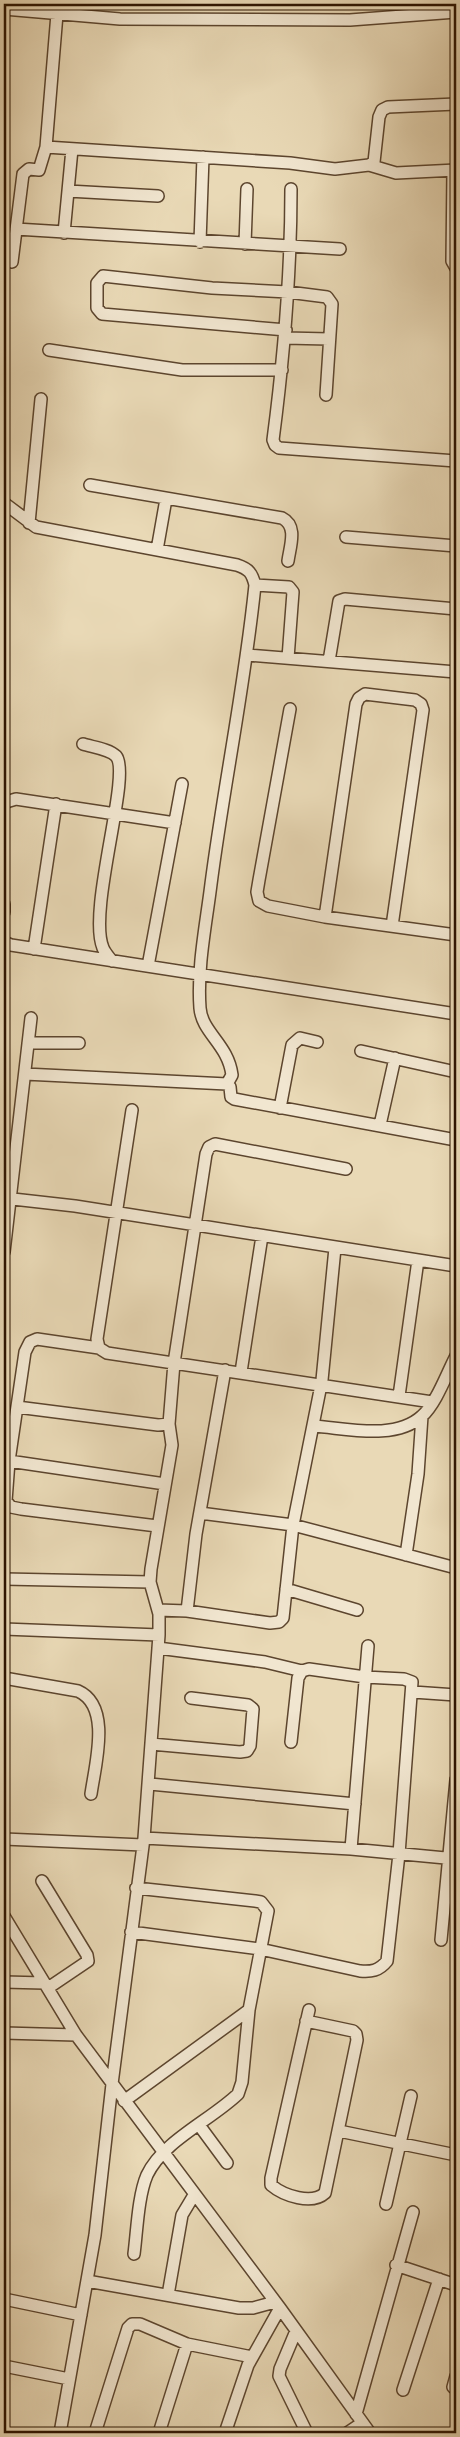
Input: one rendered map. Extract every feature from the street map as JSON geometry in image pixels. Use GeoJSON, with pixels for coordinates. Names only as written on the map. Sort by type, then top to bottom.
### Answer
{"type":"FeatureCollection","features":[{"type":"Feature","properties":{"kind":"street"},"geometry":{"type":"LineString","coordinates":[[4,9],[120,19],[350,20],[456,12]]}},
{"type":"Feature","properties":{"kind":"street"},"geometry":{"type":"LineString","coordinates":[[12,262],[23,174],[29,170],[41,167],[46,147],[57,14]]}},
{"type":"Feature","properties":{"kind":"street"},"geometry":{"type":"LineString","coordinates":[[369,166],[377,156],[379,117],[382,110],[388,107],[456,104]]}},
{"type":"Feature","properties":{"kind":"street"},"geometry":{"type":"LineString","coordinates":[[46,147],[290,163],[335,169],[369,166],[396,173],[455,170],[452,261],[456,268]]}},
{"type":"Feature","properties":{"kind":"street"},"geometry":{"type":"LineString","coordinates":[[64,233],[72,149]]}},
{"type":"Feature","properties":{"kind":"street"},"geometry":{"type":"LineString","coordinates":[[200,242],[203,158]]}},
{"type":"Feature","properties":{"kind":"street"},"geometry":{"type":"LineString","coordinates":[[246,244],[247,189]]}},
{"type":"Feature","properties":{"kind":"street"},"geometry":{"type":"LineString","coordinates":[[292,189],[286,334],[273,440],[275,445],[279,448],[456,460]]}},
{"type":"Feature","properties":{"kind":"street"},"geometry":{"type":"LineString","coordinates":[[68,191],[158,196]]}},
{"type":"Feature","properties":{"kind":"street"},"geometry":{"type":"LineString","coordinates":[[16,230],[340,249]]}},
{"type":"Feature","properties":{"kind":"street"},"geometry":{"type":"LineString","coordinates":[[326,395],[332,304],[330,299],[288,292],[212,288],[103,276],[97,283],[97,308],[102,314],[329,340]]}},
{"type":"Feature","properties":{"kind":"street"},"geometry":{"type":"LineString","coordinates":[[49,350],[182,370],[282,370]]}},
{"type":"Feature","properties":{"kind":"street"},"geometry":{"type":"LineString","coordinates":[[29,523],[41,399]]}},
{"type":"Feature","properties":{"kind":"street"},"geometry":{"type":"LineString","coordinates":[[90,485],[282,518],[288,521],[292,528],[288,561]]}},
{"type":"Feature","properties":{"kind":"street"},"geometry":{"type":"LineString","coordinates":[[157,550],[166,499]]}},
{"type":"Feature","properties":{"kind":"street"},"geometry":{"type":"LineString","coordinates":[[4,503],[36,527],[248,569],[255,584],[248,655],[224,790],[200,974],[201,1016],[227,1056],[232,1075],[227,1084]]}},
{"type":"Feature","properties":{"kind":"street"},"geometry":{"type":"LineString","coordinates":[[346,537],[456,546]]}},
{"type":"Feature","properties":{"kind":"street"},"geometry":{"type":"LineString","coordinates":[[255,584],[289,587],[293,592],[288,658]]}},
{"type":"Feature","properties":{"kind":"street"},"geometry":{"type":"LineString","coordinates":[[329,662],[339,600],[456,608]]}},
{"type":"Feature","properties":{"kind":"street"},"geometry":{"type":"LineString","coordinates":[[248,655],[456,672]]}},
{"type":"Feature","properties":{"kind":"street"},"geometry":{"type":"LineString","coordinates":[[325,917],[356,704],[359,698],[366,694],[415,700],[421,704],[423,710],[392,926]]}},
{"type":"Feature","properties":{"kind":"street"},"geometry":{"type":"LineString","coordinates":[[290,709],[257,892],[259,901],[268,906],[325,917],[456,935]]}},
{"type":"Feature","properties":{"kind":"street"},"geometry":{"type":"LineString","coordinates":[[83,744],[112,753],[119,761],[119,776],[106,859],[100,918],[101,942],[112,960]]}},
{"type":"Feature","properties":{"kind":"street"},"geometry":{"type":"LineString","coordinates":[[148,966],[182,784]]}},
{"type":"Feature","properties":{"kind":"street"},"geometry":{"type":"LineString","coordinates":[[4,805],[6,802],[16,799],[175,823]]}},
{"type":"Feature","properties":{"kind":"street"},"geometry":{"type":"LineString","coordinates":[[34,949],[56,804]]}},
{"type":"Feature","properties":{"kind":"street"},"geometry":{"type":"LineString","coordinates":[[4,904],[4,912]]}},
{"type":"Feature","properties":{"kind":"street"},"geometry":{"type":"LineString","coordinates":[[4,942],[34,949],[456,1014]]}},
{"type":"Feature","properties":{"kind":"street"},"geometry":{"type":"LineString","coordinates":[[4,1252],[7,1199],[31,1018]]}},
{"type":"Feature","properties":{"kind":"street"},"geometry":{"type":"LineString","coordinates":[[280,1108],[292,1045],[300,1038],[317,1042]]}},
{"type":"Feature","properties":{"kind":"street"},"geometry":{"type":"LineString","coordinates":[[28,1043],[79,1043]]}},
{"type":"Feature","properties":{"kind":"street"},"geometry":{"type":"LineString","coordinates":[[361,1051],[456,1072]]}},
{"type":"Feature","properties":{"kind":"street"},"geometry":{"type":"LineString","coordinates":[[380,1126],[394,1058]]}},
{"type":"Feature","properties":{"kind":"street"},"geometry":{"type":"LineString","coordinates":[[25,1074],[227,1084]]}},
{"type":"Feature","properties":{"kind":"street"},"geometry":{"type":"LineString","coordinates":[[227,1084],[230,1086],[231,1096],[234,1100],[456,1140]]}},
{"type":"Feature","properties":{"kind":"street"},"geometry":{"type":"LineString","coordinates":[[99,1348],[97,1340],[132,1110]]}},
{"type":"Feature","properties":{"kind":"street"},"geometry":{"type":"LineString","coordinates":[[60,2433],[95,2235],[136,1888],[144,1842],[150,1784],[159,1635],[158,1610],[150,1582],[172,1445],[169,1424],[174,1362],[206,1154],[209,1148],[215,1144],[346,1169]]}},
{"type":"Feature","properties":{"kind":"street"},"geometry":{"type":"LineString","coordinates":[[7,1199],[116,1213],[456,1266]]}},
{"type":"Feature","properties":{"kind":"street"},"geometry":{"type":"LineString","coordinates":[[241,1372],[262,1236]]}},
{"type":"Feature","properties":{"kind":"street"},"geometry":{"type":"LineString","coordinates":[[158,1610],[187,1611],[270,1623],[279,1622],[283,1618],[293,1525],[321,1384],[335,1248]]}},
{"type":"Feature","properties":{"kind":"street"},"geometry":{"type":"LineString","coordinates":[[398,1396],[418,1260]]}},
{"type":"Feature","properties":{"kind":"street"},"geometry":{"type":"LineString","coordinates":[[158,1526],[11,1507],[6,1501],[5,1493],[9,1461],[25,1352],[30,1342],[38,1339],[99,1348],[107,1353],[432,1402]]}},
{"type":"Feature","properties":{"kind":"street"},"geometry":{"type":"LineString","coordinates":[[313,1426],[380,1431],[394,1430],[422,1416],[432,1402],[456,1356]]}},
{"type":"Feature","properties":{"kind":"street"},"geometry":{"type":"LineString","coordinates":[[187,1611],[200,1513],[225,1370]]}},
{"type":"Feature","properties":{"kind":"street"},"geometry":{"type":"LineString","coordinates":[[17,1407],[158,1425],[169,1424]]}},
{"type":"Feature","properties":{"kind":"street"},"geometry":{"type":"LineString","coordinates":[[406,1555],[418,1474],[422,1416]]}},
{"type":"Feature","properties":{"kind":"street"},"geometry":{"type":"LineString","coordinates":[[9,1461],[165,1484]]}},
{"type":"Feature","properties":{"kind":"street"},"geometry":{"type":"LineString","coordinates":[[200,1513],[293,1525],[456,1568]]}},
{"type":"Feature","properties":{"kind":"street"},"geometry":{"type":"LineString","coordinates":[[4,1579],[150,1582]]}},
{"type":"Feature","properties":{"kind":"street"},"geometry":{"type":"LineString","coordinates":[[286,1589],[357,1610]]}},
{"type":"Feature","properties":{"kind":"street"},"geometry":{"type":"LineString","coordinates":[[4,1629],[159,1635]]}},
{"type":"Feature","properties":{"kind":"street"},"geometry":{"type":"LineString","coordinates":[[351,1850],[368,1646]]}},
{"type":"Feature","properties":{"kind":"street"},"geometry":{"type":"LineString","coordinates":[[131,1932],[260,1949],[372,1972],[382,1967],[387,1961],[399,1854],[414,1686],[409,1680],[366,1677],[309,1669],[302,1671],[265,1662],[158,1648]]}},
{"type":"Feature","properties":{"kind":"street"},"geometry":{"type":"LineString","coordinates":[[291,1742],[298,1678],[302,1671]]}},
{"type":"Feature","properties":{"kind":"street"},"geometry":{"type":"LineString","coordinates":[[4,1678],[78,1691],[86,1694],[93,1702],[98,1718],[98,1735],[90,1794]]}},
{"type":"Feature","properties":{"kind":"street"},"geometry":{"type":"LineString","coordinates":[[413,1692],[456,1695]]}},
{"type":"Feature","properties":{"kind":"street"},"geometry":{"type":"LineString","coordinates":[[151,1744],[240,1752],[247,1751],[250,1746],[253,1709],[248,1705],[191,1698]]}},
{"type":"Feature","properties":{"kind":"street"},"geometry":{"type":"LineString","coordinates":[[441,1940],[452,1859],[456,1780]]}},
{"type":"Feature","properties":{"kind":"street"},"geometry":{"type":"LineString","coordinates":[[150,1784],[355,1804]]}},
{"type":"Feature","properties":{"kind":"street"},"geometry":{"type":"LineString","coordinates":[[4,1839],[351,1850],[452,1859]]}},
{"type":"Feature","properties":{"kind":"street"},"geometry":{"type":"LineString","coordinates":[[4,1982],[46,1986],[88,1961],[87,1955],[42,1881]]}},
{"type":"Feature","properties":{"kind":"street"},"geometry":{"type":"LineString","coordinates":[[134,2254],[144,2184],[150,2170],[163,2153],[238,2094],[242,2082],[249,2010],[268,1911],[262,1902],[136,1888]]}},
{"type":"Feature","properties":{"kind":"street"},"geometry":{"type":"LineString","coordinates":[[4,1916],[76,2035],[370,2433]]}},
{"type":"Feature","properties":{"kind":"street"},"geometry":{"type":"LineString","coordinates":[[124,2101],[249,2010]]}},
{"type":"Feature","properties":{"kind":"street"},"geometry":{"type":"LineString","coordinates":[[308,2015],[353,2031],[356,2034],[357,2040],[339,2130],[324,2193],[319,2198],[310,2200],[278,2191],[271,2185],[308,2015]]}},
{"type":"Feature","properties":{"kind":"street"},"geometry":{"type":"LineString","coordinates":[[4,2033],[76,2035]]}},
{"type":"Feature","properties":{"kind":"street"},"geometry":{"type":"LineString","coordinates":[[386,2204],[411,2096]]}},
{"type":"Feature","properties":{"kind":"street"},"geometry":{"type":"LineString","coordinates":[[200,2124],[227,2163]]}},
{"type":"Feature","properties":{"kind":"street"},"geometry":{"type":"LineString","coordinates":[[339,2130],[456,2155]]}},
{"type":"Feature","properties":{"kind":"street"},"geometry":{"type":"LineString","coordinates":[[168,2296],[182,2215],[194,2195]]}},
{"type":"Feature","properties":{"kind":"street"},"geometry":{"type":"LineString","coordinates":[[347,2433],[359,2419],[396,2265],[413,2212]]}},
{"type":"Feature","properties":{"kind":"street"},"geometry":{"type":"LineString","coordinates":[[396,2265],[456,2285]]}},
{"type":"Feature","properties":{"kind":"street"},"geometry":{"type":"LineString","coordinates":[[403,2390],[439,2279]]}},
{"type":"Feature","properties":{"kind":"street"},"geometry":{"type":"LineString","coordinates":[[87,2281],[239,2308],[277,2305]]}},
{"type":"Feature","properties":{"kind":"street"},"geometry":{"type":"LineString","coordinates":[[4,2299],[81,2315]]}},
{"type":"Feature","properties":{"kind":"street"},"geometry":{"type":"LineString","coordinates":[[225,2433],[252,2357],[277,2305]]}},
{"type":"Feature","properties":{"kind":"street"},"geometry":{"type":"LineString","coordinates":[[95,2433],[128,2328],[132,2324],[140,2324],[187,2344],[252,2357]]}},
{"type":"Feature","properties":{"kind":"street"},"geometry":{"type":"LineString","coordinates":[[296,2331],[279,2376],[307,2433]]}},
{"type":"Feature","properties":{"kind":"street"},"geometry":{"type":"LineString","coordinates":[[159,2433],[187,2344]]}},
{"type":"Feature","properties":{"kind":"street"},"geometry":{"type":"LineString","coordinates":[[4,2366],[69,2379]]}}]}
